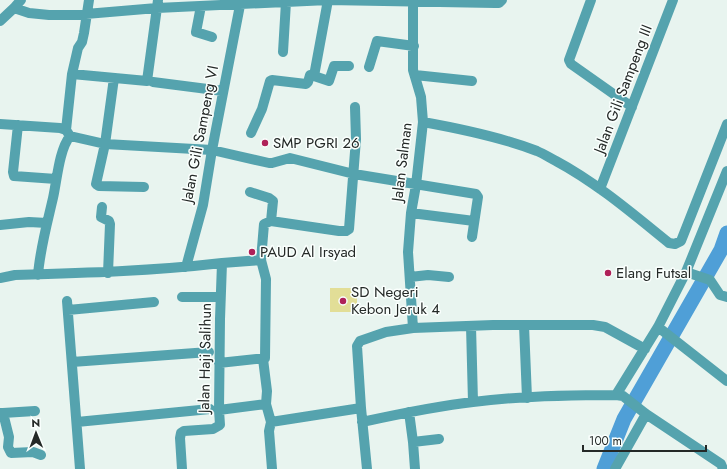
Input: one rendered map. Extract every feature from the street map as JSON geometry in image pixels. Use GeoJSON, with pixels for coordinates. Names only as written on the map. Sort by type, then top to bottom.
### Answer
{"type":"FeatureCollection","features":[{"type":"Feature","properties":{"kind":"street"},"geometry":{"type":"LineString","coordinates":[[38,275],[41,248],[68,133],[72,74],[78,48],[82,42],[89,0]]}},
{"type":"Feature","properties":{"kind":"street"},"geometry":{"type":"LineString","coordinates":[[0,21],[18,4],[29,13],[48,15],[87,14],[158,4],[201,6],[241,2],[328,0],[499,3],[502,0]]}},
{"type":"Feature","properties":{"kind":"street"},"geometry":{"type":"LineString","coordinates":[[314,76],[328,0]]}},
{"type":"Feature","properties":{"kind":"street"},"geometry":{"type":"LineString","coordinates":[[591,0],[569,60],[571,64],[632,107]]}},
{"type":"Feature","properties":{"kind":"street","name":"Jalan Gili Sampeng III"},"geometry":{"type":"LineString","coordinates":[[600,189],[673,0]]}},
{"type":"Feature","properties":{"kind":"street","name":"Jalan Gili Sampeng VI"},"geometry":{"type":"LineString","coordinates":[[186,267],[203,205],[223,91],[241,2]]}},
{"type":"Feature","properties":{"kind":"street"},"geometry":{"type":"LineString","coordinates":[[283,52],[286,2]]}},
{"type":"Feature","properties":{"kind":"street","name":"Jalan Salman"},"geometry":{"type":"LineString","coordinates":[[413,2],[413,70],[422,97],[423,122],[416,185],[411,213],[408,252],[413,328]]}},
{"type":"Feature","properties":{"kind":"street"},"geometry":{"type":"LineString","coordinates":[[72,74],[147,81],[158,4]]}},
{"type":"Feature","properties":{"kind":"street"},"geometry":{"type":"LineString","coordinates":[[201,6],[196,32],[212,37]]}},
{"type":"Feature","properties":{"kind":"street"},"geometry":{"type":"LineString","coordinates":[[369,66],[377,41],[414,46]]}},
{"type":"Feature","properties":{"kind":"street"},"geometry":{"type":"LineString","coordinates":[[250,133],[262,109],[268,84],[272,80],[306,84],[310,75],[329,81],[334,66],[349,66]]}},
{"type":"Feature","properties":{"kind":"street"},"geometry":{"type":"LineString","coordinates":[[415,75],[472,81]]}},
{"type":"Feature","properties":{"kind":"street"},"geometry":{"type":"LineString","coordinates":[[114,78],[105,144],[96,182],[97,186],[144,187]]}},
{"type":"Feature","properties":{"kind":"street"},"geometry":{"type":"LineString","coordinates":[[153,82],[223,91]]}},
{"type":"Feature","properties":{"kind":"street"},"geometry":{"type":"LineString","coordinates":[[272,469],[269,431],[271,422],[266,404],[264,359],[266,355],[266,279],[261,260],[263,226],[272,221],[346,231],[349,229],[356,139],[355,107]]}},
{"type":"Feature","properties":{"kind":"street"},"geometry":{"type":"LineString","coordinates":[[423,122],[504,140],[539,152],[572,170],[600,189],[669,243],[674,244],[681,241],[727,124]]}},
{"type":"Feature","properties":{"kind":"street"},"geometry":{"type":"LineString","coordinates":[[0,124],[50,127],[105,144],[212,150],[272,163],[290,158],[354,174],[476,194],[478,197],[472,237]]}},
{"type":"Feature","properties":{"kind":"street"},"geometry":{"type":"LineString","coordinates":[[18,125],[13,172],[14,176],[19,178],[56,179]]}},
{"type":"Feature","properties":{"kind":"street"},"geometry":{"type":"LineString","coordinates":[[619,395],[644,349],[661,330],[691,274],[727,171]]}},
{"type":"Feature","properties":{"kind":"street"},"geometry":{"type":"LineString","coordinates":[[250,192],[269,198],[273,201],[272,221]]}},
{"type":"Feature","properties":{"kind":"street"},"geometry":{"type":"LineString","coordinates":[[102,207],[101,217],[109,221],[110,224],[108,273]]}},
{"type":"Feature","properties":{"kind":"street"},"geometry":{"type":"LineString","coordinates":[[411,213],[474,221]]}},
{"type":"Feature","properties":{"kind":"street"},"geometry":{"type":"LineString","coordinates":[[0,225],[29,222],[47,223]]}},
{"type":"Feature","properties":{"kind":"street"},"geometry":{"type":"LineString","coordinates":[[0,278],[38,275],[108,273],[261,260]]}},
{"type":"Feature","properties":{"kind":"street","name":"Jalan Haji Salihun"},"geometry":{"type":"LineString","coordinates":[[182,469],[181,433],[184,431],[213,429],[220,425],[214,410],[219,363],[222,263]]}},
{"type":"Feature","properties":{"kind":"street"},"geometry":{"type":"LineString","coordinates":[[691,274],[710,280],[720,295],[727,297]]}},
{"type":"Feature","properties":{"kind":"street"},"geometry":{"type":"LineString","coordinates":[[410,277],[428,275],[449,277]]}},
{"type":"Feature","properties":{"kind":"street"},"geometry":{"type":"LineString","coordinates":[[182,297],[220,297]]}},
{"type":"Feature","properties":{"kind":"street"},"geometry":{"type":"LineString","coordinates":[[80,469],[68,305],[154,302]]}},
{"type":"Feature","properties":{"kind":"street"},"geometry":{"type":"LineString","coordinates":[[524,325],[527,398]]}},
{"type":"Feature","properties":{"kind":"street"},"geometry":{"type":"LineString","coordinates":[[367,469],[357,346],[360,341],[386,332],[413,328],[593,325],[605,327],[644,349]]}},
{"type":"Feature","properties":{"kind":"street"},"geometry":{"type":"LineString","coordinates":[[471,326],[473,402]]}},
{"type":"Feature","properties":{"kind":"street"},"geometry":{"type":"LineString","coordinates":[[661,330],[727,381]]}},
{"type":"Feature","properties":{"kind":"street"},"geometry":{"type":"LineString","coordinates":[[72,362],[209,352]]}},
{"type":"Feature","properties":{"kind":"street"},"geometry":{"type":"LineString","coordinates":[[219,363],[264,359]]}},
{"type":"Feature","properties":{"kind":"street"},"geometry":{"type":"LineString","coordinates":[[362,422],[409,412],[473,402],[527,398],[619,395],[724,466]]}},
{"type":"Feature","properties":{"kind":"street"},"geometry":{"type":"LineString","coordinates":[[77,422],[266,404]]}},
{"type":"Feature","properties":{"kind":"street"},"geometry":{"type":"LineString","coordinates":[[271,422],[361,408]]}},
{"type":"Feature","properties":{"kind":"street"},"geometry":{"type":"LineString","coordinates":[[35,411],[2,413],[9,437],[8,446],[11,453],[33,452],[41,455]]}},
{"type":"Feature","properties":{"kind":"street"},"geometry":{"type":"LineString","coordinates":[[409,412],[415,469]]}},
{"type":"Feature","properties":{"kind":"street"},"geometry":{"type":"LineString","coordinates":[[615,469],[644,412]]}},
{"type":"Feature","properties":{"kind":"street"},"geometry":{"type":"LineString","coordinates":[[413,442],[439,439]]}},
{"type":"Feature","properties":{"kind":"shaded area"},"geometry":{"type":"Polygon","coordinates":[[[330,288],[357,288],[357,312],[330,312],[330,288]]]}},
{"type":"Feature","properties":{"kind":"waterway"},"geometry":{"type":"LineString","coordinates":[[604,469],[624,419],[721,250],[727,233]]}},
{"type":"Feature","properties":{"kind":"place","name":"SMP PGRI 26"},"geometry":{"type":"Point","coordinates":[265,143]}},
{"type":"Feature","properties":{"kind":"place","name":"PAUD Al Irsyad"},"geometry":{"type":"Point","coordinates":[252,252]}},
{"type":"Feature","properties":{"kind":"place","name":"Elang Futsal"},"geometry":{"type":"Point","coordinates":[608,273]}},
{"type":"Feature","properties":{"kind":"place","name":"SD Negeri Kebon Jeruk 4"},"geometry":{"type":"Point","coordinates":[343,301]}}]}
